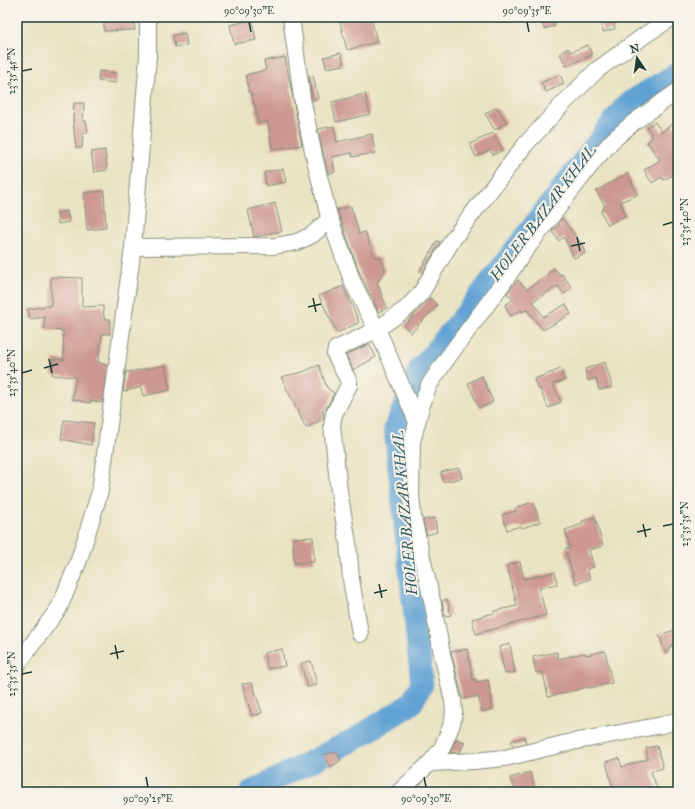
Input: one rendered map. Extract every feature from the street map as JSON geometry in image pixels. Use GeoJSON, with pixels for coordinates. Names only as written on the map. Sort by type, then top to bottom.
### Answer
{"type":"FeatureCollection","features":[{"type":"Feature","properties":{"kind":"street"},"geometry":{"type":"LineString","coordinates":[[17,665],[59,608],[79,560],[100,491],[133,247],[148,56],[148,17]]}},
{"type":"Feature","properties":{"kind":"street"},"geometry":{"type":"LineString","coordinates":[[291,17],[302,98],[314,156],[330,219],[353,283],[392,362],[415,418]]}},
{"type":"Feature","properties":{"kind":"street"},"geometry":{"type":"LineString","coordinates":[[360,634],[351,579],[332,425],[334,414],[349,386],[349,382],[335,354],[336,349],[376,330],[407,308],[421,293],[452,239],[525,145],[597,70],[645,35],[673,17]]}},
{"type":"Feature","properties":{"kind":"street"},"geometry":{"type":"LineString","coordinates":[[398,792],[430,763],[442,748],[449,735],[454,712],[434,605],[413,518],[410,493],[412,442],[415,418],[429,385],[448,357],[524,252],[594,161],[634,122],[678,91]]}},
{"type":"Feature","properties":{"kind":"street"},"geometry":{"type":"LineString","coordinates":[[133,247],[275,246],[298,242],[312,234],[330,219]]}},
{"type":"Feature","properties":{"kind":"street"},"geometry":{"type":"LineString","coordinates":[[430,763],[504,758],[567,743],[662,725],[678,720]]}},
{"type":"Feature","properties":{"kind":"building"},"geometry":{"type":"Polygon","coordinates":[[[104,17],[134,17],[135,30],[104,31],[104,17]]]}},
{"type":"Feature","properties":{"kind":"building"},"geometry":{"type":"Polygon","coordinates":[[[371,17],[377,42],[347,50],[339,18],[371,17]]]}},
{"type":"Feature","properties":{"kind":"building"},"geometry":{"type":"Polygon","coordinates":[[[541,17],[552,17],[555,26],[544,29],[541,17]]]}},
{"type":"Feature","properties":{"kind":"building"},"geometry":{"type":"Polygon","coordinates":[[[598,17],[612,17],[615,29],[603,32],[598,17]]]}},
{"type":"Feature","properties":{"kind":"building"},"geometry":{"type":"Polygon","coordinates":[[[252,20],[256,40],[234,44],[230,25],[252,20]]]}},
{"type":"Feature","properties":{"kind":"building"},"geometry":{"type":"Polygon","coordinates":[[[185,33],[187,45],[175,47],[173,35],[185,33]]]}},
{"type":"Feature","properties":{"kind":"building"},"geometry":{"type":"Polygon","coordinates":[[[588,45],[592,55],[566,66],[560,53],[568,48],[571,52],[588,45]]]}},
{"type":"Feature","properties":{"kind":"building"},"geometry":{"type":"Polygon","coordinates":[[[341,53],[344,65],[326,68],[324,57],[341,53]]]}},
{"type":"Feature","properties":{"kind":"building"},"geometry":{"type":"Polygon","coordinates":[[[285,57],[302,145],[272,149],[268,121],[258,123],[255,104],[251,92],[249,92],[246,75],[266,70],[264,61],[285,57]]]}},
{"type":"Feature","properties":{"kind":"building"},"geometry":{"type":"Polygon","coordinates":[[[99,71],[117,73],[116,83],[98,81],[99,71]]]}},
{"type":"Feature","properties":{"kind":"building"},"geometry":{"type":"Polygon","coordinates":[[[560,74],[564,84],[546,92],[541,83],[560,74]]]}},
{"type":"Feature","properties":{"kind":"building"},"geometry":{"type":"Polygon","coordinates":[[[313,75],[318,99],[312,100],[309,76],[313,75]]]}},
{"type":"Feature","properties":{"kind":"building"},"geometry":{"type":"Polygon","coordinates":[[[365,94],[370,114],[336,122],[332,102],[365,94]]]}},
{"type":"Feature","properties":{"kind":"building"},"geometry":{"type":"Polygon","coordinates":[[[74,103],[84,103],[83,121],[86,121],[88,133],[83,133],[82,148],[76,148],[73,121],[74,103]]]}},
{"type":"Feature","properties":{"kind":"building"},"geometry":{"type":"Polygon","coordinates":[[[496,107],[507,122],[495,130],[485,114],[496,107]]]}},
{"type":"Feature","properties":{"kind":"building"},"geometry":{"type":"Polygon","coordinates":[[[655,122],[662,132],[672,124],[678,132],[678,173],[663,180],[662,177],[652,183],[644,170],[660,160],[647,142],[653,137],[647,127],[655,122]]]}},
{"type":"Feature","properties":{"kind":"building"},"geometry":{"type":"Polygon","coordinates":[[[334,126],[337,142],[372,134],[375,153],[352,157],[352,153],[332,157],[335,172],[328,174],[318,129],[334,126]]]}},
{"type":"Feature","properties":{"kind":"building"},"geometry":{"type":"Polygon","coordinates":[[[493,133],[503,150],[493,155],[490,150],[476,157],[470,144],[493,133]]]}},
{"type":"Feature","properties":{"kind":"building"},"geometry":{"type":"Polygon","coordinates":[[[105,150],[107,170],[94,172],[91,152],[105,150]]]}},
{"type":"Feature","properties":{"kind":"building"},"geometry":{"type":"Polygon","coordinates":[[[283,169],[286,182],[266,186],[264,172],[283,169]]]}},
{"type":"Feature","properties":{"kind":"building"},"geometry":{"type":"Polygon","coordinates":[[[628,173],[637,195],[620,202],[626,215],[608,225],[601,212],[605,206],[596,191],[628,173]]]}},
{"type":"Feature","properties":{"kind":"building"},"geometry":{"type":"Polygon","coordinates":[[[104,191],[106,228],[87,230],[84,193],[104,191]]]}},
{"type":"Feature","properties":{"kind":"building"},"geometry":{"type":"Polygon","coordinates":[[[275,203],[282,231],[254,237],[248,210],[275,203]]]}},
{"type":"Feature","properties":{"kind":"building"},"geometry":{"type":"Polygon","coordinates":[[[351,206],[359,234],[365,232],[374,257],[381,258],[385,271],[377,283],[387,308],[378,312],[371,294],[370,295],[362,279],[337,210],[351,206]]]}},
{"type":"Feature","properties":{"kind":"building"},"geometry":{"type":"Polygon","coordinates":[[[67,211],[69,222],[58,224],[57,213],[67,211]]]}},
{"type":"Feature","properties":{"kind":"building"},"geometry":{"type":"Polygon","coordinates":[[[562,218],[582,245],[585,253],[574,258],[564,237],[559,241],[552,231],[559,226],[558,223],[562,218]]]}},
{"type":"Feature","properties":{"kind":"building"},"geometry":{"type":"Polygon","coordinates":[[[437,241],[440,242],[422,273],[420,271],[437,241]]]}},
{"type":"Feature","properties":{"kind":"building"},"geometry":{"type":"Polygon","coordinates":[[[554,268],[560,275],[562,274],[572,288],[564,294],[558,286],[533,301],[543,317],[566,304],[571,314],[543,330],[527,310],[522,312],[521,310],[511,316],[505,305],[513,300],[507,293],[518,280],[527,289],[548,275],[547,274],[554,268]]]}},
{"type":"Feature","properties":{"kind":"building"},"geometry":{"type":"Polygon","coordinates":[[[51,277],[82,278],[82,307],[103,306],[104,319],[110,319],[110,334],[102,334],[98,362],[107,365],[102,403],[90,400],[90,403],[72,399],[76,377],[52,375],[53,359],[64,360],[63,331],[44,329],[45,317],[30,319],[28,309],[51,306],[51,277]]]}},
{"type":"Feature","properties":{"kind":"building"},"geometry":{"type":"Polygon","coordinates":[[[343,286],[358,319],[358,323],[337,333],[319,296],[343,286]]]}},
{"type":"Feature","properties":{"kind":"building"},"geometry":{"type":"Polygon","coordinates":[[[430,298],[437,305],[411,333],[404,326],[430,298]]]}},
{"type":"Feature","properties":{"kind":"building"},"geometry":{"type":"Polygon","coordinates":[[[369,344],[376,357],[353,370],[346,355],[369,344]]]}},
{"type":"Feature","properties":{"kind":"building"},"geometry":{"type":"Polygon","coordinates":[[[605,362],[612,387],[599,390],[596,378],[588,381],[585,369],[605,362]]]}},
{"type":"Feature","properties":{"kind":"building"},"geometry":{"type":"Polygon","coordinates":[[[165,365],[170,390],[143,396],[141,387],[123,392],[126,371],[129,372],[165,365]]]}},
{"type":"Feature","properties":{"kind":"building"},"geometry":{"type":"Polygon","coordinates":[[[319,365],[327,388],[334,393],[326,409],[322,410],[324,415],[323,419],[306,428],[281,377],[303,372],[319,365]]]}},
{"type":"Feature","properties":{"kind":"building"},"geometry":{"type":"Polygon","coordinates":[[[561,369],[565,380],[553,384],[561,402],[548,408],[534,379],[561,369]]]}},
{"type":"Feature","properties":{"kind":"building"},"geometry":{"type":"Polygon","coordinates":[[[482,376],[493,402],[479,408],[468,383],[482,376]]]}},
{"type":"Feature","properties":{"kind":"building"},"geometry":{"type":"Polygon","coordinates":[[[64,420],[94,423],[91,445],[61,439],[64,420]]]}},
{"type":"Feature","properties":{"kind":"building"},"geometry":{"type":"Polygon","coordinates":[[[459,468],[462,478],[443,482],[441,472],[459,468]]]}},
{"type":"Feature","properties":{"kind":"building"},"geometry":{"type":"Polygon","coordinates":[[[533,502],[540,522],[522,528],[521,526],[507,530],[502,515],[516,511],[515,508],[533,502]]]}},
{"type":"Feature","properties":{"kind":"building"},"geometry":{"type":"Polygon","coordinates":[[[595,517],[603,546],[589,550],[594,567],[587,569],[590,579],[576,584],[565,549],[570,548],[565,530],[583,524],[582,521],[595,517]]]}},
{"type":"Feature","properties":{"kind":"building"},"geometry":{"type":"Polygon","coordinates":[[[435,518],[437,532],[427,535],[423,520],[435,518]]]}},
{"type":"Feature","properties":{"kind":"building"},"geometry":{"type":"Polygon","coordinates":[[[313,537],[314,562],[294,563],[293,538],[313,537]]]}},
{"type":"Feature","properties":{"kind":"building"},"geometry":{"type":"Polygon","coordinates":[[[520,562],[524,579],[555,572],[557,584],[539,588],[546,615],[476,634],[472,619],[494,613],[494,611],[517,606],[507,565],[520,562]]]}},
{"type":"Feature","properties":{"kind":"building"},"geometry":{"type":"Polygon","coordinates":[[[447,599],[451,615],[445,616],[442,601],[447,599]]]}},
{"type":"Feature","properties":{"kind":"building"},"geometry":{"type":"Polygon","coordinates":[[[678,629],[678,636],[666,654],[659,635],[678,629]]]}},
{"type":"Feature","properties":{"kind":"building"},"geometry":{"type":"Polygon","coordinates":[[[510,644],[515,672],[505,674],[499,647],[510,644]]]}},
{"type":"Feature","properties":{"kind":"building"},"geometry":{"type":"Polygon","coordinates":[[[282,649],[285,666],[268,669],[264,653],[282,649]]]}},
{"type":"Feature","properties":{"kind":"building"},"geometry":{"type":"Polygon","coordinates":[[[467,649],[473,680],[475,679],[476,682],[488,680],[493,709],[482,712],[478,696],[463,699],[451,652],[467,649]]]}},
{"type":"Feature","properties":{"kind":"building"},"geometry":{"type":"Polygon","coordinates":[[[605,651],[612,683],[588,687],[548,697],[543,672],[536,673],[533,657],[557,652],[558,659],[585,653],[586,655],[605,651]]]}},
{"type":"Feature","properties":{"kind":"building"},"geometry":{"type":"Polygon","coordinates":[[[311,661],[317,685],[307,687],[301,663],[311,661]]]}},
{"type":"Feature","properties":{"kind":"building"},"geometry":{"type":"Polygon","coordinates":[[[252,683],[262,713],[252,716],[242,684],[252,683]]]}},
{"type":"Feature","properties":{"kind":"building"},"geometry":{"type":"Polygon","coordinates":[[[524,737],[526,743],[513,746],[511,741],[524,737]]]}},
{"type":"Feature","properties":{"kind":"building"},"geometry":{"type":"Polygon","coordinates":[[[456,739],[465,742],[460,752],[450,753],[456,739]]]}},
{"type":"Feature","properties":{"kind":"building"},"geometry":{"type":"Polygon","coordinates":[[[657,746],[663,768],[651,771],[658,792],[614,792],[606,762],[619,758],[622,767],[648,759],[646,748],[657,746]]]}},
{"type":"Feature","properties":{"kind":"building"},"geometry":{"type":"Polygon","coordinates":[[[337,752],[341,760],[331,767],[323,755],[337,752]]]}},
{"type":"Feature","properties":{"kind":"building"},"geometry":{"type":"Polygon","coordinates":[[[530,772],[534,788],[516,792],[510,778],[530,772]]]}},
{"type":"Feature","properties":{"kind":"waterway","name":"HOLER BAZAR KHAL"},"geometry":{"type":"LineString","coordinates":[[251,792],[357,738],[411,704],[422,684],[395,429],[420,369],[465,315],[627,104],[678,73]]}}]}
